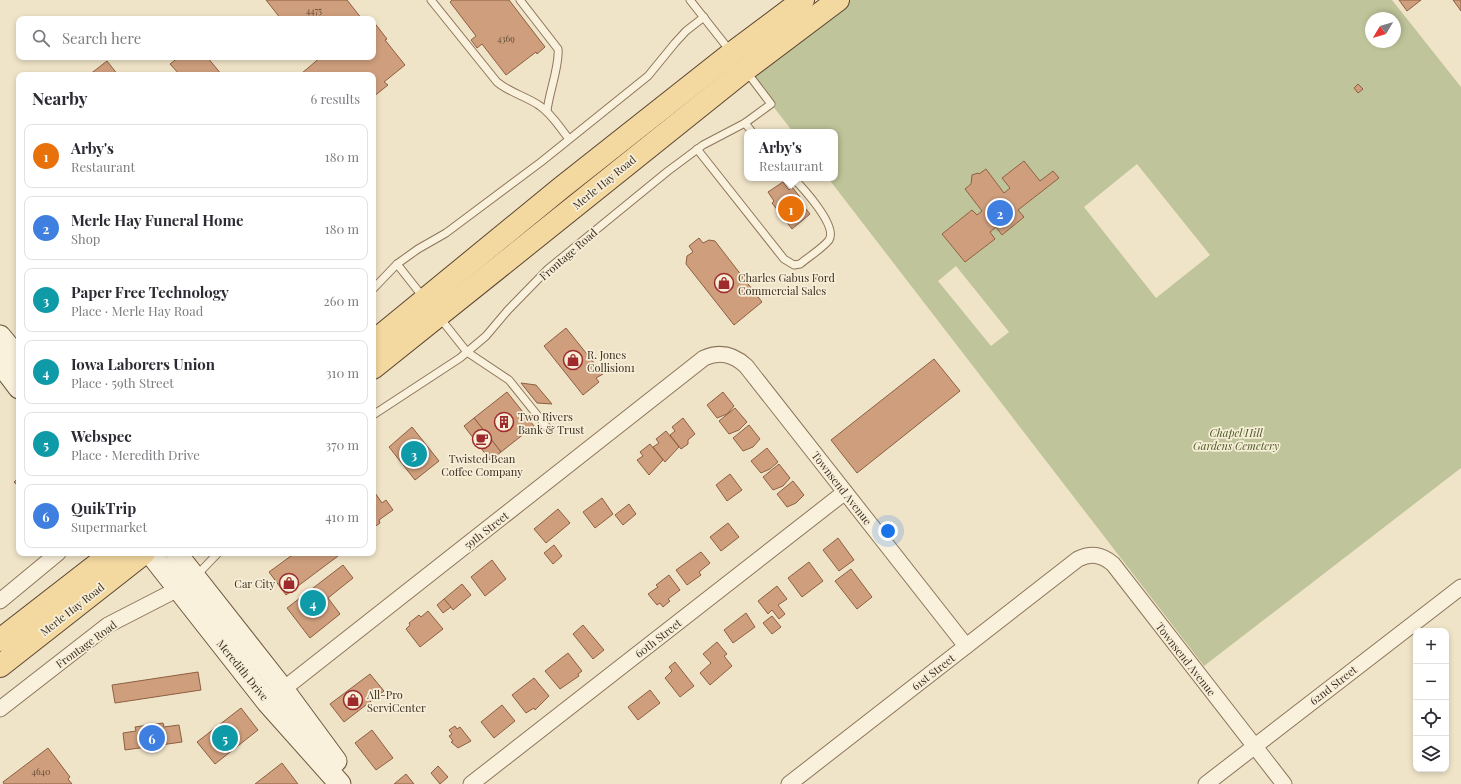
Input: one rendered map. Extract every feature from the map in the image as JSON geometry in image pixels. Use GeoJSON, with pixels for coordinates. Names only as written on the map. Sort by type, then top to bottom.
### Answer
{"type":"FeatureCollection","features":[{"type":"Feature","properties":{"kind":"main road","name":"Merle Hay Road"},"geometry":{"type":"LineString","coordinates":[[738,61],[802,0]]}},
{"type":"Feature","properties":{"kind":"main road","name":"Merle Hay Road"},"geometry":{"type":"LineString","coordinates":[[376,365],[431,307],[561,188],[738,61],[838,0]]}},
{"type":"Feature","properties":{"kind":"main road","name":"Merle Hay Road"},"geometry":{"type":"LineString","coordinates":[[376,340],[431,307]]}},
{"type":"Feature","properties":{"kind":"main road"},"geometry":{"type":"LineString","coordinates":[[0,336],[16,355]]}},
{"type":"Feature","properties":{"kind":"main road"},"geometry":{"type":"LineString","coordinates":[[0,363],[16,384]]}},
{"type":"Feature","properties":{"kind":"main road","name":"Merle Hay Road"},"geometry":{"type":"LineString","coordinates":[[0,640],[108,556]]}},
{"type":"Feature","properties":{"kind":"main road","name":"Merle Hay Road"},"geometry":{"type":"LineString","coordinates":[[0,666],[140,556]]}},
{"type":"Feature","properties":{"kind":"main road","name":"Meredith Drive"},"geometry":{"type":"LineString","coordinates":[[152,556],[178,589],[275,695],[353,784]]}},
{"type":"Feature","properties":{"kind":"main road","name":"Meredith Drive"},"geometry":{"type":"LineString","coordinates":[[178,556],[195,576],[275,695],[340,784]]}},
{"type":"Feature","properties":{"kind":"street","name":"Townsend Avenue"},"geometry":{"type":"LineString","coordinates":[[704,358],[713,354],[726,354],[738,359],[746,366],[966,646]]}},
{"type":"Feature","properties":{"kind":"street","name":"59th Street"},"geometry":{"type":"LineString","coordinates":[[275,695],[704,358]]}},
{"type":"Feature","properties":{"kind":"street","name":"60th Street"},"geometry":{"type":"LineString","coordinates":[[471,784],[845,492]]}},
{"type":"Feature","properties":{"kind":"street","name":"Townsend Avenue"},"geometry":{"type":"LineString","coordinates":[[1078,560],[1087,555],[1095,555],[1105,558],[1113,564],[1284,784]]}},
{"type":"Feature","properties":{"kind":"street"},"geometry":{"type":"LineString","coordinates":[[0,601],[54,556]]}},
{"type":"Feature","properties":{"kind":"street","name":"61st Street"},"geometry":{"type":"LineString","coordinates":[[789,784],[1078,560]]}},
{"type":"Feature","properties":{"kind":"street","name":"Frontage Road"},"geometry":{"type":"LineString","coordinates":[[0,709],[108,625],[178,589]]}},
{"type":"Feature","properties":{"kind":"street","name":"62nd Street"},"geometry":{"type":"LineString","coordinates":[[1206,784],[1459,593]]}},
{"type":"Feature","properties":{"kind":"lane"},"geometry":{"type":"LineString","coordinates":[[520,0],[558,49],[559,56],[549,92],[547,111]]}},
{"type":"Feature","properties":{"kind":"lane"},"geometry":{"type":"LineString","coordinates":[[690,0],[738,61]]}},
{"type":"Feature","properties":{"kind":"lane"},"geometry":{"type":"LineString","coordinates":[[435,1],[496,82],[505,89],[540,105],[547,111],[569,139]]}},
{"type":"Feature","properties":{"kind":"lane"},"geometry":{"type":"LineString","coordinates":[[376,286],[397,264],[418,249],[446,233],[569,139],[648,76],[686,31],[704,17]]}},
{"type":"Feature","properties":{"kind":"lane","name":"Frontage Road"},"geometry":{"type":"LineString","coordinates":[[376,412],[467,352],[486,336],[508,310],[548,270],[668,171],[697,149],[745,122],[771,104],[738,61]]}},
{"type":"Feature","properties":{"kind":"lane"},"geometry":{"type":"LineString","coordinates":[[745,122],[750,129]]}},
{"type":"Feature","properties":{"kind":"lane"},"geometry":{"type":"LineString","coordinates":[[697,149],[784,259],[794,265],[800,264],[829,240],[830,232],[826,219],[795,181]]}},
{"type":"Feature","properties":{"kind":"lane"},"geometry":{"type":"LineString","coordinates":[[397,264],[467,352],[509,380],[550,432]]}},
{"type":"Feature","properties":{"kind":"lane"},"geometry":{"type":"LineString","coordinates":[[195,576],[215,556]]}},
{"type":"Feature","properties":{"kind":"green space","name":"Chapel Hill Gardens Cemetery"},"geometry":{"type":"Polygon","coordinates":[[[838,0],[1392,0],[1461,87],[1461,468],[1204,666],[830,181],[838,181],[838,129],[791,129],[745,70],[838,0]],[[1024,161],[1003,178],[1010,188],[1004,193],[986,169],[979,174],[972,175],[971,184],[965,189],[982,211],[977,215],[972,210],[942,234],[965,262],[995,239],[990,232],[996,227],[1002,235],[1024,217],[1018,210],[1058,178],[1053,171],[1040,181],[1024,161]],[[1137,164],[1084,207],[1156,298],[1210,255],[1137,164]],[[956,266],[938,281],[991,346],[1009,332],[956,266]]]}},
{"type":"Feature","properties":{"kind":"building"},"geometry":{"type":"Polygon","coordinates":[[[266,0],[347,0],[360,16],[279,16],[266,0]]]}},
{"type":"Feature","properties":{"kind":"building"},"geometry":{"type":"Polygon","coordinates":[[[452,0],[509,0],[545,47],[506,75],[482,44],[477,48],[471,40],[476,36],[450,2],[452,0]]]}},
{"type":"Feature","properties":{"kind":"building"},"geometry":{"type":"Polygon","coordinates":[[[1399,0],[1421,0],[1407,11],[1399,0]]]}},
{"type":"Feature","properties":{"kind":"building"},"geometry":{"type":"Polygon","coordinates":[[[1453,0],[1461,0],[1461,11],[1453,0]]]}},
{"type":"Feature","properties":{"kind":"building"},"geometry":{"type":"Polygon","coordinates":[[[376,25],[387,39],[385,40],[405,65],[384,82],[388,85],[376,95],[376,72],[303,72],[317,60],[376,60],[376,25]]]}},
{"type":"Feature","properties":{"kind":"building"},"geometry":{"type":"Polygon","coordinates":[[[175,60],[210,60],[220,72],[177,72],[170,64],[175,60]]]}},
{"type":"Feature","properties":{"kind":"building"},"geometry":{"type":"Polygon","coordinates":[[[107,61],[116,72],[93,72],[107,61]]]}},
{"type":"Feature","properties":{"kind":"building"},"geometry":{"type":"Polygon","coordinates":[[[1358,84],[1363,89],[1358,93],[1354,88],[1358,84]]]}},
{"type":"Feature","properties":{"kind":"building"},"geometry":{"type":"Polygon","coordinates":[[[1024,161],[1040,181],[1053,171],[1059,178],[1018,210],[1024,217],[1002,235],[996,227],[990,232],[995,239],[965,262],[942,234],[972,210],[977,215],[982,211],[965,189],[971,184],[972,175],[979,174],[986,169],[1004,193],[1010,188],[1002,178],[1024,161]]]}},
{"type":"Feature","properties":{"kind":"building"},"geometry":{"type":"Polygon","coordinates":[[[783,182],[789,190],[792,187],[800,197],[798,199],[810,214],[792,229],[772,203],[774,201],[768,192],[783,182]]]}},
{"type":"Feature","properties":{"kind":"building","name":"Charles Gabus Ford Commercial Sales"},"geometry":{"type":"Polygon","coordinates":[[[699,238],[703,243],[709,240],[715,241],[762,302],[734,325],[686,264],[687,256],[693,252],[689,246],[699,238]]]}},
{"type":"Feature","properties":{"kind":"building","name":"R. Jones Collision1"},"geometry":{"type":"Polygon","coordinates":[[[566,328],[603,374],[596,378],[599,382],[583,395],[544,346],[566,328]]]}},
{"type":"Feature","properties":{"kind":"building"},"geometry":{"type":"Polygon","coordinates":[[[934,359],[960,391],[857,473],[831,440],[934,359]]]}},
{"type":"Feature","properties":{"kind":"building"},"geometry":{"type":"Polygon","coordinates":[[[521,383],[536,385],[552,404],[537,403],[521,383]]]}},
{"type":"Feature","properties":{"kind":"building","name":"Two Rivers Bank & Trust"},"geometry":{"type":"Polygon","coordinates":[[[507,392],[534,426],[501,452],[474,418],[507,392]]]}},
{"type":"Feature","properties":{"kind":"building"},"geometry":{"type":"Polygon","coordinates":[[[723,392],[734,406],[727,414],[717,418],[707,405],[723,392]]]}},
{"type":"Feature","properties":{"kind":"building"},"geometry":{"type":"Polygon","coordinates":[[[735,408],[747,422],[739,430],[729,434],[719,421],[735,408]]]}},
{"type":"Feature","properties":{"kind":"building","name":"Twisted Bean Coffee Company"},"geometry":{"type":"Polygon","coordinates":[[[474,418],[501,452],[490,460],[464,426],[474,418]]]}},
{"type":"Feature","properties":{"kind":"building"},"geometry":{"type":"Polygon","coordinates":[[[683,418],[695,434],[688,440],[688,444],[681,449],[670,435],[675,431],[672,427],[683,418]]]}},
{"type":"Feature","properties":{"kind":"building"},"geometry":{"type":"Polygon","coordinates":[[[749,425],[760,439],[753,447],[743,451],[733,438],[749,425]]]}},
{"type":"Feature","properties":{"kind":"building"},"geometry":{"type":"Polygon","coordinates":[[[412,427],[439,461],[415,480],[389,447],[412,427]]]}},
{"type":"Feature","properties":{"kind":"building"},"geometry":{"type":"Polygon","coordinates":[[[666,431],[679,447],[665,462],[653,447],[659,443],[656,439],[666,431]]]}},
{"type":"Feature","properties":{"kind":"building"},"geometry":{"type":"Polygon","coordinates":[[[650,444],[663,460],[649,475],[637,460],[643,456],[640,452],[650,444]]]}},
{"type":"Feature","properties":{"kind":"building"},"geometry":{"type":"Polygon","coordinates":[[[767,448],[778,462],[770,469],[761,473],[751,461],[767,448]]]}},
{"type":"Feature","properties":{"kind":"building"},"geometry":{"type":"Polygon","coordinates":[[[779,464],[790,478],[783,486],[773,490],[763,477],[779,464]]]}},
{"type":"Feature","properties":{"kind":"building"},"geometry":{"type":"Polygon","coordinates":[[[730,474],[742,490],[727,501],[716,485],[730,474]]]}},
{"type":"Feature","properties":{"kind":"building"},"geometry":{"type":"Polygon","coordinates":[[[793,481],[804,495],[796,503],[787,507],[777,494],[793,481]]]}},
{"type":"Feature","properties":{"kind":"building"},"geometry":{"type":"Polygon","coordinates":[[[376,494],[382,503],[386,500],[393,510],[379,520],[380,523],[376,526],[376,494]]]}},
{"type":"Feature","properties":{"kind":"building"},"geometry":{"type":"Polygon","coordinates":[[[602,498],[613,514],[595,528],[583,512],[602,498]]]}},
{"type":"Feature","properties":{"kind":"building"},"geometry":{"type":"Polygon","coordinates":[[[629,504],[636,514],[623,525],[615,515],[629,504]]]}},
{"type":"Feature","properties":{"kind":"building"},"geometry":{"type":"Polygon","coordinates":[[[558,509],[570,523],[546,543],[534,529],[558,509]]]}},
{"type":"Feature","properties":{"kind":"building"},"geometry":{"type":"Polygon","coordinates":[[[728,523],[739,537],[721,551],[710,537],[728,523]]]}},
{"type":"Feature","properties":{"kind":"building"},"geometry":{"type":"Polygon","coordinates":[[[838,538],[854,560],[839,571],[823,550],[838,538]]]}},
{"type":"Feature","properties":{"kind":"building"},"geometry":{"type":"Polygon","coordinates":[[[554,545],[562,556],[553,564],[544,553],[554,545]]]}},
{"type":"Feature","properties":{"kind":"building"},"geometry":{"type":"Polygon","coordinates":[[[701,552],[710,563],[699,572],[701,575],[687,585],[676,570],[701,552]]]}},
{"type":"Feature","properties":{"kind":"building","name":"Car City"},"geometry":{"type":"Polygon","coordinates":[[[291,556],[338,556],[286,595],[269,572],[291,556]]]}},
{"type":"Feature","properties":{"kind":"building"},"geometry":{"type":"Polygon","coordinates":[[[492,560],[506,579],[485,596],[471,577],[492,560]]]}},
{"type":"Feature","properties":{"kind":"building"},"geometry":{"type":"Polygon","coordinates":[[[809,562],[823,581],[802,597],[788,578],[809,562]]]}},
{"type":"Feature","properties":{"kind":"building"},"geometry":{"type":"Polygon","coordinates":[[[343,565],[353,578],[328,598],[340,614],[310,638],[287,608],[343,565]]]}},
{"type":"Feature","properties":{"kind":"building"},"geometry":{"type":"Polygon","coordinates":[[[851,569],[872,597],[857,609],[835,581],[851,569]]]}},
{"type":"Feature","properties":{"kind":"building"},"geometry":{"type":"Polygon","coordinates":[[[669,575],[680,590],[668,599],[670,601],[663,607],[660,603],[657,605],[648,594],[658,587],[656,585],[669,575]]]}},
{"type":"Feature","properties":{"kind":"building"},"geometry":{"type":"Polygon","coordinates":[[[462,584],[471,595],[453,610],[444,599],[462,584]]]}},
{"type":"Feature","properties":{"kind":"building"},"geometry":{"type":"Polygon","coordinates":[[[777,586],[787,599],[778,605],[785,614],[779,619],[772,610],[768,614],[758,601],[777,586]]]}},
{"type":"Feature","properties":{"kind":"building"},"geometry":{"type":"Polygon","coordinates":[[[444,599],[451,607],[443,613],[437,605],[444,599]]]}},
{"type":"Feature","properties":{"kind":"building"},"geometry":{"type":"Polygon","coordinates":[[[428,611],[443,629],[420,647],[406,629],[410,625],[409,623],[419,615],[421,617],[428,611]]]}},
{"type":"Feature","properties":{"kind":"building"},"geometry":{"type":"Polygon","coordinates":[[[746,613],[755,627],[733,643],[724,630],[746,613]]]}},
{"type":"Feature","properties":{"kind":"building"},"geometry":{"type":"Polygon","coordinates":[[[772,616],[781,627],[772,634],[763,623],[772,616]]]}},
{"type":"Feature","properties":{"kind":"building"},"geometry":{"type":"Polygon","coordinates":[[[583,625],[604,650],[593,659],[573,634],[583,625]]]}},
{"type":"Feature","properties":{"kind":"building"},"geometry":{"type":"Polygon","coordinates":[[[717,642],[727,654],[724,656],[732,666],[710,685],[700,673],[711,663],[703,654],[717,642]]]}},
{"type":"Feature","properties":{"kind":"building"},"geometry":{"type":"Polygon","coordinates":[[[568,653],[582,671],[578,674],[579,676],[560,689],[545,671],[568,653]]]}},
{"type":"Feature","properties":{"kind":"building"},"geometry":{"type":"Polygon","coordinates":[[[675,662],[694,686],[680,697],[665,678],[672,671],[669,667],[675,662]]]}},
{"type":"Feature","properties":{"kind":"building"},"geometry":{"type":"Polygon","coordinates":[[[198,672],[201,690],[115,703],[112,685],[198,672]]]}},
{"type":"Feature","properties":{"kind":"building","name":"All-Pro ServiCenter"},"geometry":{"type":"Polygon","coordinates":[[[370,674],[384,691],[344,722],[330,704],[370,674]]]}},
{"type":"Feature","properties":{"kind":"building"},"geometry":{"type":"Polygon","coordinates":[[[534,678],[549,696],[535,710],[534,708],[526,713],[512,695],[534,678]]]}},
{"type":"Feature","properties":{"kind":"building"},"geometry":{"type":"Polygon","coordinates":[[[650,690],[660,703],[638,720],[628,707],[650,690]]]}},
{"type":"Feature","properties":{"kind":"building"},"geometry":{"type":"Polygon","coordinates":[[[502,705],[515,721],[494,738],[481,722],[502,705]]]}},
{"type":"Feature","properties":{"kind":"building"},"geometry":{"type":"Polygon","coordinates":[[[241,708],[258,730],[215,764],[197,742],[241,708]]]}},
{"type":"Feature","properties":{"kind":"building"},"geometry":{"type":"Polygon","coordinates":[[[163,723],[164,727],[179,725],[182,742],[125,750],[123,733],[136,731],[135,727],[163,723]]]}},
{"type":"Feature","properties":{"kind":"building"},"geometry":{"type":"Polygon","coordinates":[[[455,726],[457,729],[460,727],[471,741],[458,748],[451,742],[453,741],[449,736],[452,734],[449,730],[455,726]]]}},
{"type":"Feature","properties":{"kind":"building"},"geometry":{"type":"Polygon","coordinates":[[[372,730],[393,758],[376,770],[355,743],[372,730]]]}},
{"type":"Feature","properties":{"kind":"building"},"geometry":{"type":"Polygon","coordinates":[[[48,748],[70,777],[68,779],[72,784],[4,784],[3,782],[48,748]]]}},
{"type":"Feature","properties":{"kind":"building"},"geometry":{"type":"Polygon","coordinates":[[[282,763],[298,784],[255,784],[282,763]]]}},
{"type":"Feature","properties":{"kind":"building"},"geometry":{"type":"Polygon","coordinates":[[[438,766],[448,777],[440,784],[431,773],[438,766]]]}},
{"type":"Feature","properties":{"kind":"building"},"geometry":{"type":"Polygon","coordinates":[[[406,774],[414,784],[394,784],[406,774]]]}},
{"type":"Feature","properties":{"kind":"place","name":"Arby's"},"geometry":{"type":"Point","coordinates":[791,209]}},
{"type":"Feature","properties":{"kind":"place","name":"Merle Hay Funeral Home"},"geometry":{"type":"Point","coordinates":[1000,213]}},
{"type":"Feature","properties":{"kind":"place","name":"Charles Gabus Ford Commercial Sales"},"geometry":{"type":"Point","coordinates":[724,283]}},
{"type":"Feature","properties":{"kind":"place","name":"R. Jones Collision1"},"geometry":{"type":"Point","coordinates":[573,360]}},
{"type":"Feature","properties":{"kind":"place","name":"Two Rivers Bank & Trust"},"geometry":{"type":"Point","coordinates":[504,422]}},
{"type":"Feature","properties":{"kind":"place","name":"Twisted Bean Coffee Company"},"geometry":{"type":"Point","coordinates":[482,439]}},
{"type":"Feature","properties":{"kind":"place","name":"Paper Free Technology"},"geometry":{"type":"Point","coordinates":[414,454]}},
{"type":"Feature","properties":{"kind":"place","name":"Car City"},"geometry":{"type":"Point","coordinates":[289,583]}},
{"type":"Feature","properties":{"kind":"place","name":"Iowa Laborers Union"},"geometry":{"type":"Point","coordinates":[313,603]}},
{"type":"Feature","properties":{"kind":"place","name":"All-Pro ServiCenter"},"geometry":{"type":"Point","coordinates":[353,700]}},
{"type":"Feature","properties":{"kind":"place","name":"QuikTrip"},"geometry":{"type":"Point","coordinates":[152,738]}},
{"type":"Feature","properties":{"kind":"place","name":"Webspec"},"geometry":{"type":"Point","coordinates":[225,738]}}]}
